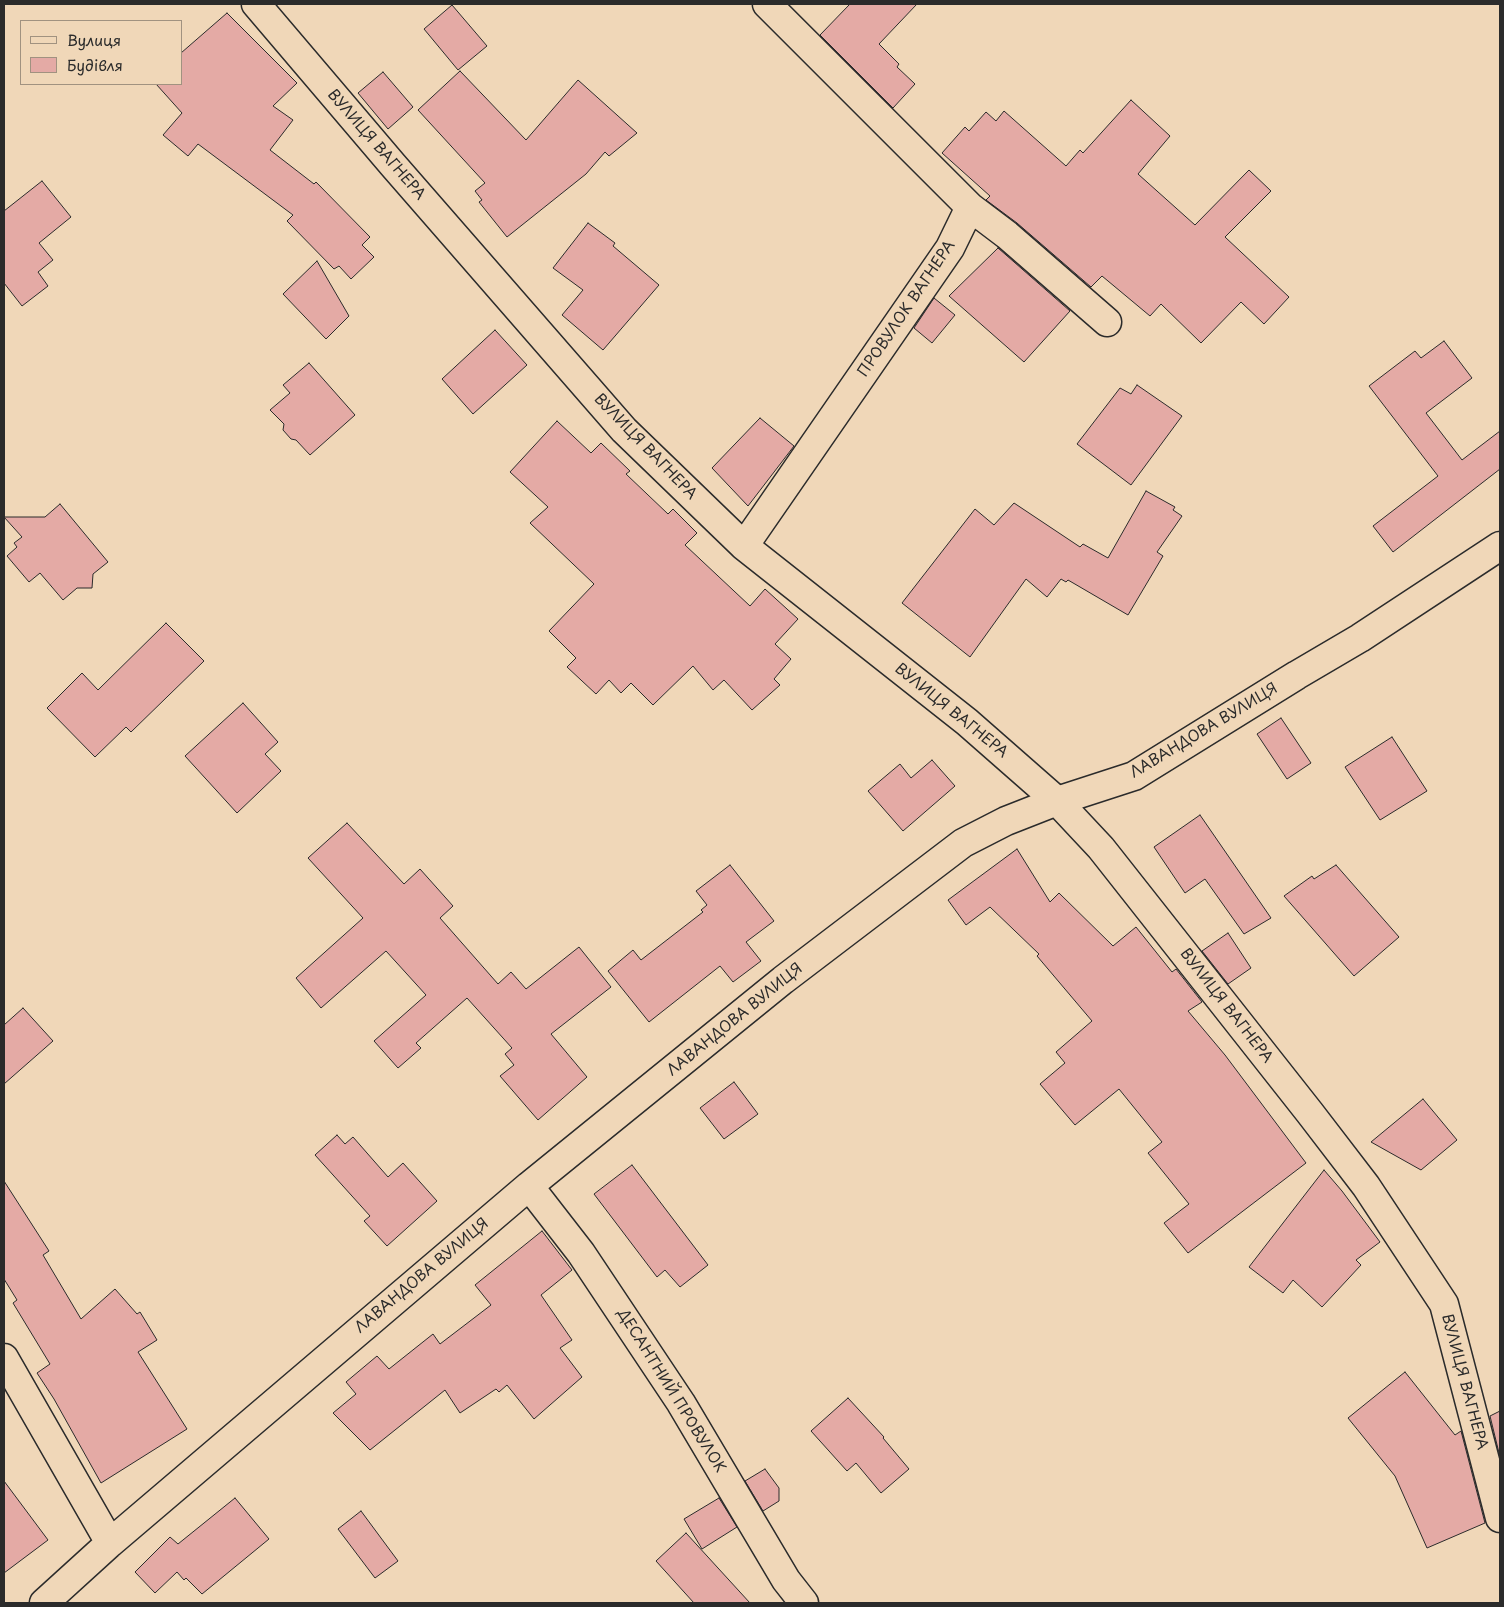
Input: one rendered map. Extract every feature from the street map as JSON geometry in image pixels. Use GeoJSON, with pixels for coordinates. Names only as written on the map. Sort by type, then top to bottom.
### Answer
{"type":"FeatureCollection","features":[{"type":"Feature","properties":{"kind":"street","name":"ВУЛИЦЯ ВАГНЕРА"},"geometry":{"type":"LineString","coordinates":[[256,4],[393,165],[624,430],[744,546],[967,722],[1057,802],[1101,848],[1366,1186],[1444,1304],[1500,1518]]}},
{"type":"Feature","properties":{"kind":"street"},"geometry":{"type":"LineString","coordinates":[[766,4],[970,207],[1007,235],[1108,322]]}},
{"type":"Feature","properties":{"kind":"street","name":"ПРОВУЛОК ВАГНЕРА"},"geometry":{"type":"LineString","coordinates":[[744,546],[950,248],[970,207]]}},
{"type":"Feature","properties":{"kind":"street","name":"ЛАВАНДОВА ВУЛИЦЯ"},"geometry":{"type":"LineString","coordinates":[[44,1603],[110,1543],[528,1186],[783,980],[963,843],[1006,821],[1134,776],[1360,638],[1500,546]]}},
{"type":"Feature","properties":{"kind":"street","name":"ДЕСАНТНИЙ ПРОВУЛОК"},"geometry":{"type":"LineString","coordinates":[[528,1186],[581,1252],[682,1403],[786,1580],[804,1603]]}},
{"type":"Feature","properties":{"kind":"street"},"geometry":{"type":"LineString","coordinates":[[4,1358],[110,1543]]}},
{"type":"Feature","properties":{"kind":"building"},"geometry":{"type":"Polygon","coordinates":[[[850,4],[917,4],[879,44],[899,64],[897,67],[915,84],[893,108],[820,35],[850,4]]]}},
{"type":"Feature","properties":{"kind":"building"},"geometry":{"type":"Polygon","coordinates":[[[452,5],[487,46],[458,70],[424,29],[452,5]]]}},
{"type":"Feature","properties":{"kind":"building"},"geometry":{"type":"Polygon","coordinates":[[[227,13],[297,83],[273,106],[293,120],[270,150],[314,184],[316,182],[370,237],[362,245],[374,257],[351,279],[339,266],[334,269],[287,221],[293,215],[198,144],[188,156],[163,135],[182,113],[157,85],[182,85],[182,52],[227,13]]]}},
{"type":"Feature","properties":{"kind":"building"},"geometry":{"type":"Polygon","coordinates":[[[460,71],[526,140],[578,80],[637,133],[609,156],[605,152],[586,174],[507,237],[479,202],[482,200],[475,191],[485,183],[418,110],[460,71]]]}},
{"type":"Feature","properties":{"kind":"building"},"geometry":{"type":"Polygon","coordinates":[[[383,72],[413,107],[388,129],[358,93],[383,72]]]}},
{"type":"Feature","properties":{"kind":"building"},"geometry":{"type":"Polygon","coordinates":[[[1131,100],[1170,136],[1138,174],[1195,225],[1249,170],[1271,191],[1225,237],[1289,297],[1264,324],[1241,302],[1201,343],[1161,304],[1150,316],[1102,276],[1091,287],[1017,223],[986,200],[990,196],[942,153],[965,127],[969,131],[986,112],[996,121],[1004,111],[1066,166],[1080,150],[1083,153],[1131,100]]]}},
{"type":"Feature","properties":{"kind":"building"},"geometry":{"type":"Polygon","coordinates":[[[42,181],[71,217],[39,243],[53,260],[38,272],[48,286],[22,306],[4,283],[4,211],[42,181]]]}},
{"type":"Feature","properties":{"kind":"building"},"geometry":{"type":"Polygon","coordinates":[[[588,223],[615,243],[613,246],[659,285],[603,350],[562,315],[583,290],[553,268],[588,223]]]}},
{"type":"Feature","properties":{"kind":"building"},"geometry":{"type":"Polygon","coordinates":[[[998,248],[1070,311],[1024,362],[949,296],[998,248]]]}},
{"type":"Feature","properties":{"kind":"building"},"geometry":{"type":"Polygon","coordinates":[[[317,261],[349,316],[326,339],[283,294],[317,261]]]}},
{"type":"Feature","properties":{"kind":"building"},"geometry":{"type":"Polygon","coordinates":[[[934,298],[955,315],[932,343],[914,328],[934,298]]]}},
{"type":"Feature","properties":{"kind":"building"},"geometry":{"type":"Polygon","coordinates":[[[495,330],[527,365],[473,414],[442,379],[495,330]]]}},
{"type":"Feature","properties":{"kind":"building"},"geometry":{"type":"Polygon","coordinates":[[[1444,341],[1472,378],[1426,413],[1462,460],[1500,431],[1500,469],[1393,552],[1373,526],[1438,476],[1369,386],[1415,351],[1421,358],[1444,341]]]}},
{"type":"Feature","properties":{"kind":"building"},"geometry":{"type":"Polygon","coordinates":[[[309,363],[355,415],[310,455],[283,430],[284,424],[270,410],[290,393],[283,385],[309,363]]]}},
{"type":"Feature","properties":{"kind":"building"},"geometry":{"type":"Polygon","coordinates":[[[1137,385],[1182,416],[1131,485],[1077,444],[1120,388],[1131,394],[1137,385]]]}},
{"type":"Feature","properties":{"kind":"building"},"geometry":{"type":"Polygon","coordinates":[[[760,418],[794,446],[748,506],[712,468],[760,418]]]}},
{"type":"Feature","properties":{"kind":"building"},"geometry":{"type":"Polygon","coordinates":[[[557,421],[591,453],[601,443],[630,471],[626,474],[668,514],[673,509],[697,533],[685,545],[750,606],[765,589],[798,619],[775,644],[791,659],[774,679],[780,685],[752,710],[724,680],[713,690],[693,666],[653,705],[631,683],[621,693],[609,680],[596,694],[567,667],[576,658],[549,631],[594,584],[530,523],[548,507],[510,472],[557,421]]]}},
{"type":"Feature","properties":{"kind":"building"},"geometry":{"type":"Polygon","coordinates":[[[1146,491],[1175,507],[1173,510],[1182,516],[1157,552],[1163,556],[1128,615],[1068,580],[1066,582],[1061,579],[1047,597],[1026,579],[970,657],[902,603],[975,509],[994,525],[1014,503],[1080,547],[1083,544],[1108,558],[1146,491]]]}},
{"type":"Feature","properties":{"kind":"building"},"geometry":{"type":"Polygon","coordinates":[[[60,504],[108,562],[93,574],[92,588],[77,588],[63,600],[40,573],[29,582],[7,556],[17,547],[14,543],[22,537],[4,517],[45,517],[60,504]]]}},
{"type":"Feature","properties":{"kind":"building"},"geometry":{"type":"Polygon","coordinates":[[[166,623],[204,661],[131,732],[126,727],[95,757],[47,708],[82,673],[98,690],[166,623]]]}},
{"type":"Feature","properties":{"kind":"building"},"geometry":{"type":"Polygon","coordinates":[[[243,703],[278,742],[265,754],[281,771],[237,813],[185,756],[243,703]]]}},
{"type":"Feature","properties":{"kind":"building"},"geometry":{"type":"Polygon","coordinates":[[[1281,718],[1311,763],[1287,779],[1257,734],[1281,718]]]}},
{"type":"Feature","properties":{"kind":"building"},"geometry":{"type":"Polygon","coordinates":[[[1392,737],[1427,791],[1380,820],[1345,767],[1392,737]]]}},
{"type":"Feature","properties":{"kind":"building"},"geometry":{"type":"Polygon","coordinates":[[[932,760],[955,786],[903,831],[868,791],[900,764],[911,778],[932,760]]]}},
{"type":"Feature","properties":{"kind":"building"},"geometry":{"type":"Polygon","coordinates":[[[1200,815],[1271,918],[1244,934],[1205,879],[1185,893],[1154,847],[1200,815]]]}},
{"type":"Feature","properties":{"kind":"building"},"geometry":{"type":"Polygon","coordinates":[[[347,823],[404,884],[420,869],[453,906],[440,918],[498,984],[511,972],[526,989],[579,947],[611,987],[551,1034],[587,1077],[538,1120],[500,1076],[514,1065],[505,1054],[512,1048],[467,998],[416,1043],[421,1048],[398,1068],[374,1041],[426,995],[386,951],[321,1008],[296,978],[363,918],[308,858],[347,823]]]}},
{"type":"Feature","properties":{"kind":"building"},"geometry":{"type":"Polygon","coordinates":[[[1017,849],[1050,902],[1059,893],[1113,946],[1136,927],[1172,972],[1176,969],[1202,1002],[1188,1011],[1225,1055],[1306,1163],[1188,1253],[1164,1223],[1189,1204],[1148,1153],[1162,1142],[1119,1089],[1075,1125],[1040,1084],[1065,1063],[1056,1052],[1092,1021],[1037,956],[1039,954],[990,907],[966,925],[948,900],[1017,849]]]}},
{"type":"Feature","properties":{"kind":"building"},"geometry":{"type":"Polygon","coordinates":[[[730,865],[774,921],[746,942],[761,961],[733,982],[720,966],[649,1022],[608,971],[633,950],[641,960],[703,912],[701,910],[707,905],[696,891],[730,865]]]}},
{"type":"Feature","properties":{"kind":"building"},"geometry":{"type":"Polygon","coordinates":[[[1336,865],[1399,937],[1354,976],[1284,896],[1312,876],[1314,879],[1336,865]]]}},
{"type":"Feature","properties":{"kind":"building"},"geometry":{"type":"Polygon","coordinates":[[[1228,933],[1251,968],[1228,984],[1202,951],[1228,933]]]}},
{"type":"Feature","properties":{"kind":"building"},"geometry":{"type":"Polygon","coordinates":[[[23,1008],[53,1041],[4,1084],[4,1025],[23,1008]]]}},
{"type":"Feature","properties":{"kind":"building"},"geometry":{"type":"Polygon","coordinates":[[[734,1082],[758,1114],[724,1139],[700,1108],[734,1082]]]}},
{"type":"Feature","properties":{"kind":"building"},"geometry":{"type":"Polygon","coordinates":[[[1423,1099],[1457,1140],[1421,1170],[1371,1142],[1423,1099]]]}},
{"type":"Feature","properties":{"kind":"building"},"geometry":{"type":"Polygon","coordinates":[[[337,1135],[345,1144],[353,1137],[388,1177],[403,1163],[437,1201],[387,1246],[364,1221],[370,1216],[315,1155],[337,1135]]]}},
{"type":"Feature","properties":{"kind":"building"},"geometry":{"type":"Polygon","coordinates":[[[632,1165],[708,1265],[680,1287],[665,1270],[657,1277],[594,1194],[632,1165]]]}},
{"type":"Feature","properties":{"kind":"building"},"geometry":{"type":"Polygon","coordinates":[[[1324,1170],[1380,1242],[1356,1260],[1361,1265],[1322,1307],[1293,1280],[1283,1293],[1249,1267],[1324,1170]]]}},
{"type":"Feature","properties":{"kind":"building"},"geometry":{"type":"Polygon","coordinates":[[[4,1181],[49,1251],[43,1255],[81,1319],[115,1289],[137,1314],[140,1312],[157,1340],[138,1352],[187,1429],[101,1483],[54,1399],[37,1373],[50,1364],[13,1303],[17,1300],[4,1279],[4,1181]]]}},
{"type":"Feature","properties":{"kind":"building"},"geometry":{"type":"Polygon","coordinates":[[[542,1231],[572,1270],[541,1295],[572,1340],[560,1348],[582,1377],[534,1419],[507,1385],[499,1392],[496,1389],[460,1413],[445,1390],[370,1450],[333,1413],[356,1394],[346,1382],[377,1356],[389,1369],[433,1334],[440,1344],[491,1305],[475,1285],[542,1231]]]}},
{"type":"Feature","properties":{"kind":"building"},"geometry":{"type":"Polygon","coordinates":[[[1405,1372],[1455,1435],[1461,1431],[1485,1523],[1427,1548],[1395,1476],[1348,1418],[1405,1372]]]}},
{"type":"Feature","properties":{"kind":"building"},"geometry":{"type":"Polygon","coordinates":[[[848,1398],[884,1437],[909,1469],[881,1493],[856,1463],[847,1471],[811,1431],[848,1398]]]}},
{"type":"Feature","properties":{"kind":"building"},"geometry":{"type":"Polygon","coordinates":[[[1500,1411],[1500,1457],[1490,1416],[1500,1411]]]}},
{"type":"Feature","properties":{"kind":"building"},"geometry":{"type":"Polygon","coordinates":[[[765,1469],[779,1488],[779,1501],[763,1511],[745,1481],[765,1469]]]}},
{"type":"Feature","properties":{"kind":"building"},"geometry":{"type":"Polygon","coordinates":[[[4,1481],[48,1540],[4,1573],[4,1481]]]}},
{"type":"Feature","properties":{"kind":"building"},"geometry":{"type":"Polygon","coordinates":[[[235,1498],[269,1539],[202,1594],[177,1572],[155,1593],[135,1572],[170,1537],[178,1544],[235,1498]]]}},
{"type":"Feature","properties":{"kind":"building"},"geometry":{"type":"Polygon","coordinates":[[[719,1498],[737,1527],[702,1549],[684,1519],[719,1498]]]}},
{"type":"Feature","properties":{"kind":"building"},"geometry":{"type":"Polygon","coordinates":[[[361,1511],[398,1561],[375,1578],[338,1529],[361,1511]]]}},
{"type":"Feature","properties":{"kind":"building"},"geometry":{"type":"Polygon","coordinates":[[[686,1533],[750,1603],[694,1603],[656,1561],[686,1533]]]}}]}
